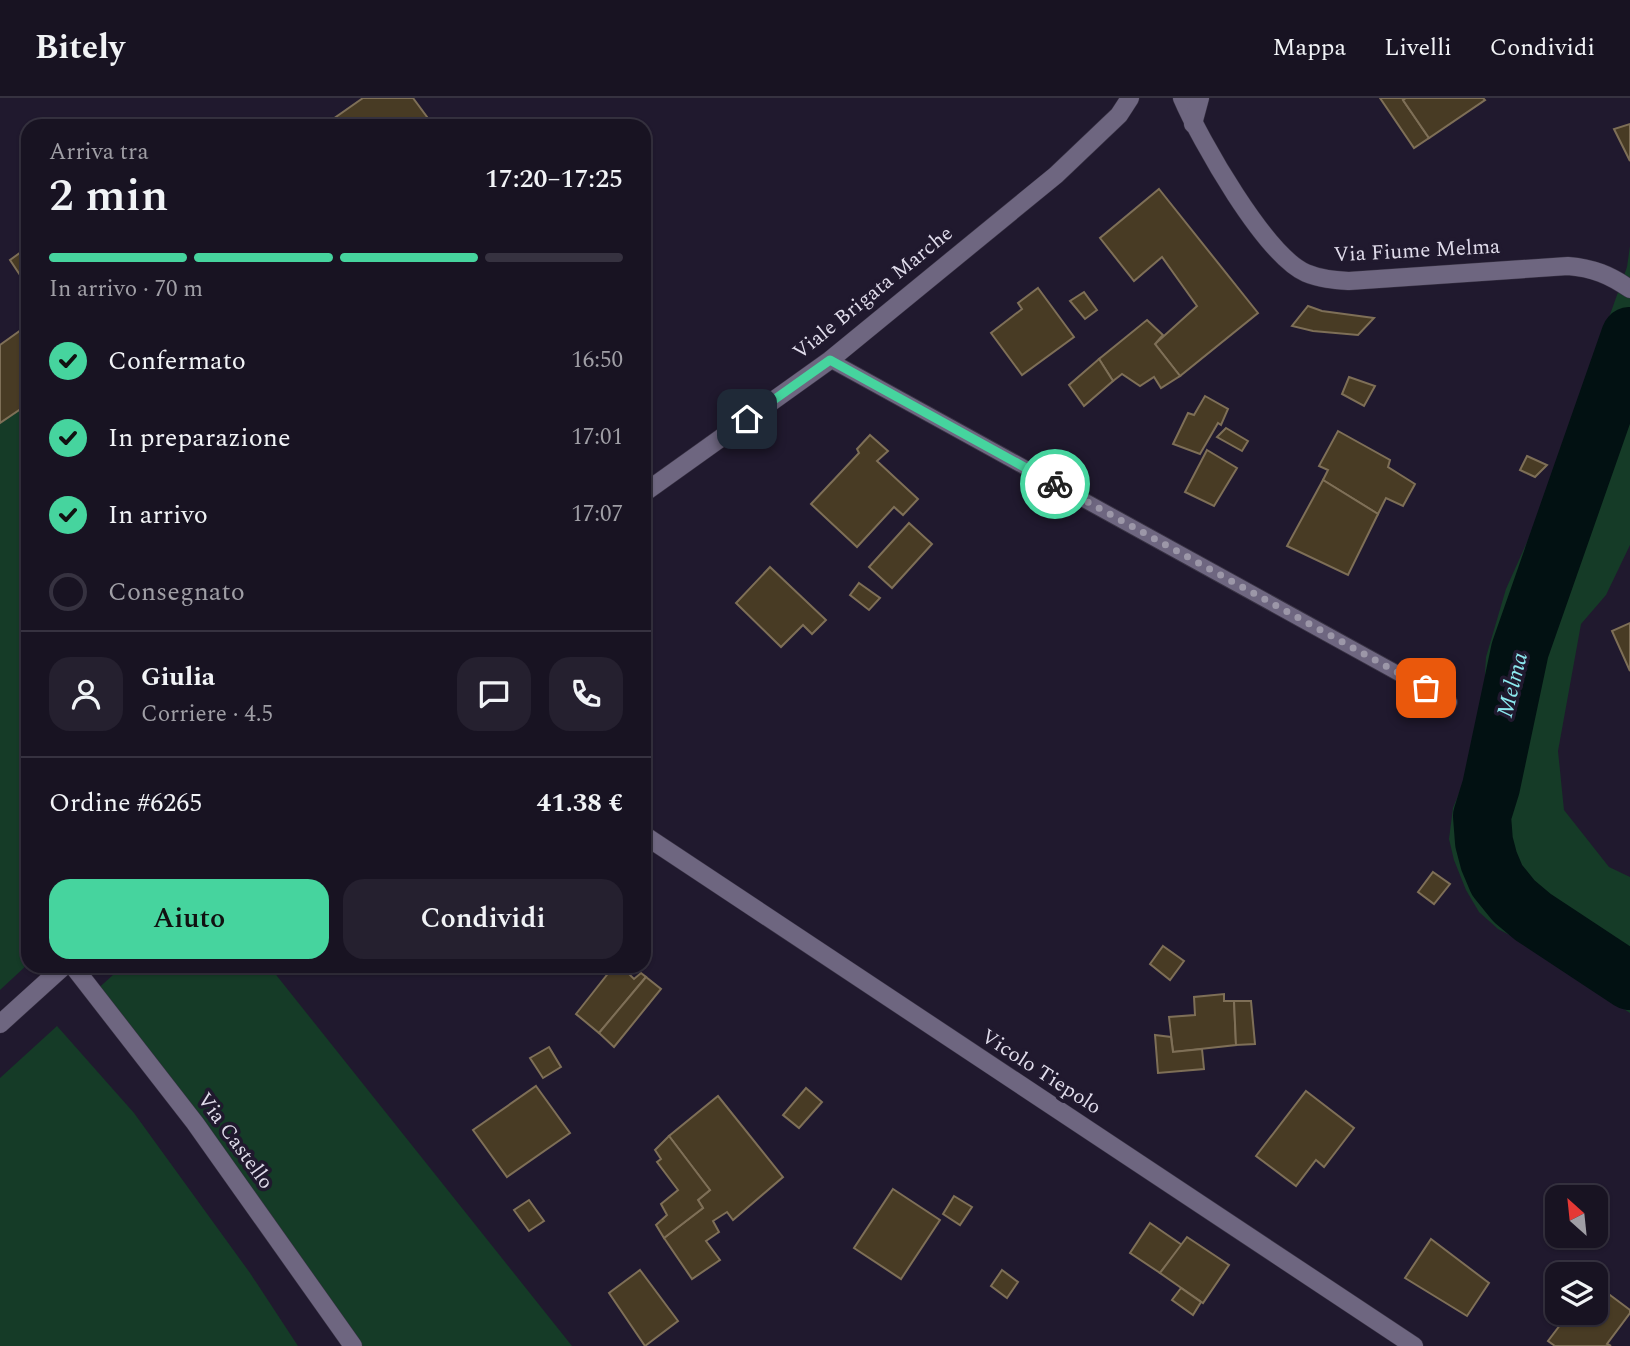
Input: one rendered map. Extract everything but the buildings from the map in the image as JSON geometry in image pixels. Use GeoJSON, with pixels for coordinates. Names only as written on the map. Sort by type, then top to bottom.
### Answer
{"type":"FeatureCollection","features":[{"type":"Feature","properties":{"kind":"street","name":"Viale Brigata Marche"},"geometry":{"type":"LineString","coordinates":[[651,487],[830,360],[1056,175],[1118,107],[1130,98]]}},
{"type":"Feature","properties":{"kind":"street","name":"Via Fiume Melma"},"geometry":{"type":"LineString","coordinates":[[1182,98],[1193,124],[1229,184],[1290,263],[1306,273],[1328,280],[1349,281],[1553,265],[1588,268],[1612,276],[1626,286]]}},
{"type":"Feature","properties":{"kind":"street"},"geometry":{"type":"LineString","coordinates":[[1193,124],[1200,98]]}},
{"type":"Feature","properties":{"kind":"street","name":"Vicolo Tiepolo"},"geometry":{"type":"LineString","coordinates":[[651,840],[1414,1346]]}},
{"type":"Feature","properties":{"kind":"street"},"geometry":{"type":"LineString","coordinates":[[0,1024],[56,973]]}},
{"type":"Feature","properties":{"kind":"street","name":"Via Castello"},"geometry":{"type":"LineString","coordinates":[[79,973],[195,1123],[353,1346]]}},
{"type":"Feature","properties":{"kind":"lane"},"geometry":{"type":"LineString","coordinates":[[830,360],[1450,702]]}},
{"type":"Feature","properties":{"kind":"green space"},"geometry":{"type":"Polygon","coordinates":[[[1630,246],[1630,545],[1606,595],[1581,624],[1558,751],[1564,810],[1609,867],[1630,877],[1630,1013],[1521,941],[1498,929],[1479,912],[1466,890],[1449,839],[1453,808],[1476,751],[1489,707],[1486,657],[1506,589],[1536,522],[1627,267],[1630,246]]]}},
{"type":"Feature","properties":{"kind":"green space"},"geometry":{"type":"Polygon","coordinates":[[[21,402],[21,970],[0,990],[0,416],[21,402]]]}},
{"type":"Feature","properties":{"kind":"green space"},"geometry":{"type":"Polygon","coordinates":[[[115,973],[275,973],[572,1346],[356,1346],[93,993],[115,973]]]}},
{"type":"Feature","properties":{"kind":"green space"},"geometry":{"type":"Polygon","coordinates":[[[57,1026],[134,1113],[250,1273],[298,1346],[0,1346],[0,1078],[57,1026]]]}},
{"type":"Feature","properties":{"kind":"waterway","name":"Melma"},"geometry":{"type":"LineString","coordinates":[[1630,336],[1520,650],[1491,787],[1482,816],[1489,861],[1497,880],[1514,901],[1533,917],[1630,981]]}},
{"type":"Feature","properties":{"kind":"way so far"},"geometry":{"type":"LineString","coordinates":[[1055,484],[1426,688]]}},
{"type":"Feature","properties":{"kind":"route"},"geometry":{"type":"LineString","coordinates":[[747,419],[830,360],[1055,484]]}}]}
